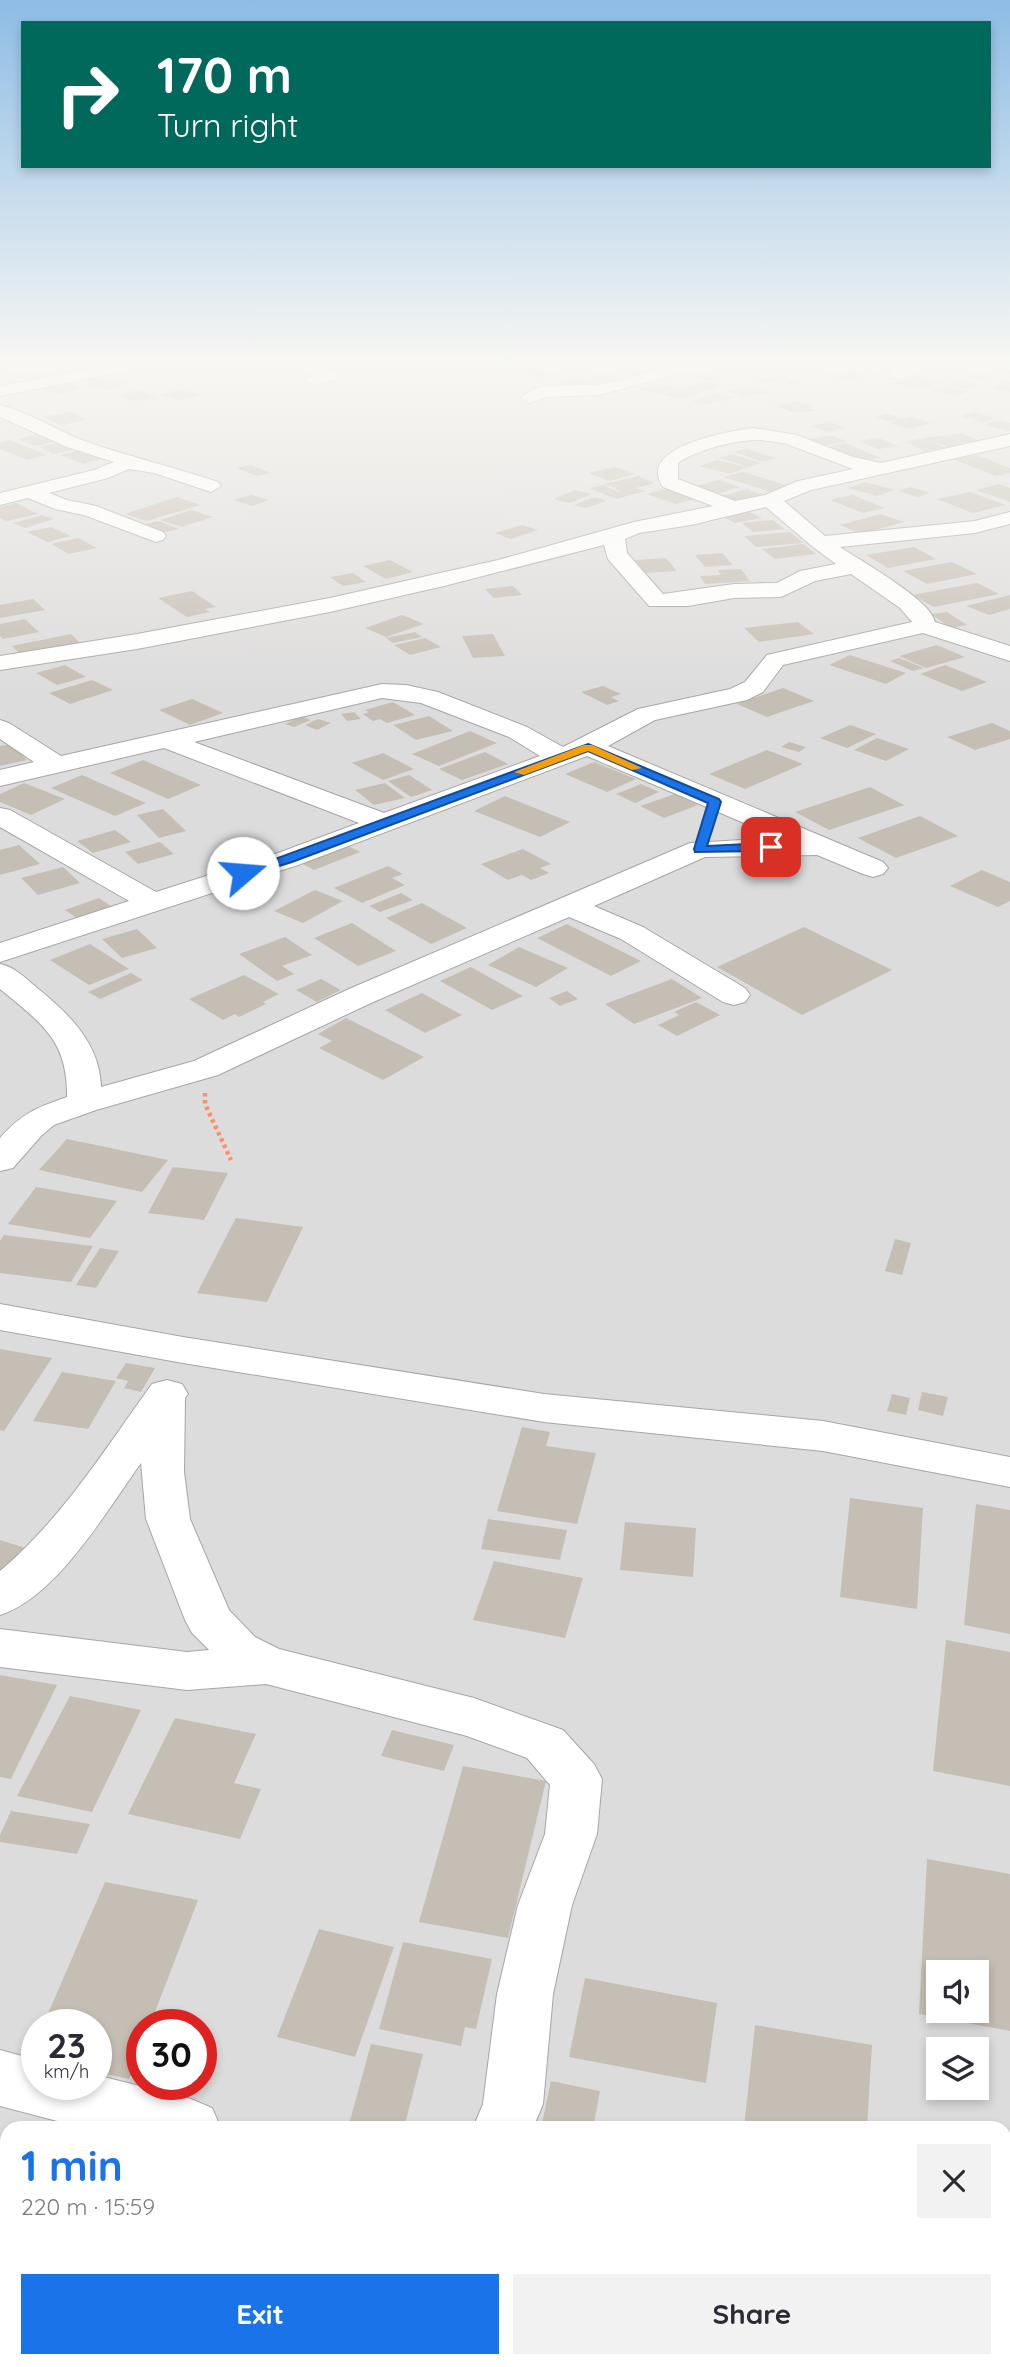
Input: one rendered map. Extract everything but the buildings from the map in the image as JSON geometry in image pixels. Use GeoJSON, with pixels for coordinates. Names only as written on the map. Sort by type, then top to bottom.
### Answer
{"type":"FeatureCollection","features":[{"type":"Feature","properties":{"kind":"street"},"geometry":{"type":"LineString","coordinates":[[0,499],[92,475]]}},
{"type":"Feature","properties":{"kind":"street"},"geometry":{"type":"LineString","coordinates":[[180,475],[211,486]]}},
{"type":"Feature","properties":{"kind":"street"},"geometry":{"type":"LineString","coordinates":[[668,475],[670,482],[733,506]]}},
{"type":"Feature","properties":{"kind":"street"},"geometry":{"type":"LineString","coordinates":[[0,663],[156,639],[512,565],[614,536],[635,527],[691,519],[733,506],[770,500],[805,485],[852,475]]}},
{"type":"Feature","properties":{"kind":"street"},"geometry":{"type":"LineString","coordinates":[[30,492],[62,505],[89,510],[156,536]]}},
{"type":"Feature","properties":{"kind":"street"},"geometry":{"type":"LineString","coordinates":[[770,500],[820,543],[908,603],[923,618],[924,626]]}},
{"type":"Feature","properties":{"kind":"street"},"geometry":{"type":"LineString","coordinates":[[820,543],[1004,525]]}},
{"type":"Feature","properties":{"kind":"street"},"geometry":{"type":"LineString","coordinates":[[614,536],[616,554],[657,601],[734,591],[781,590],[808,576],[854,567]]}},
{"type":"Feature","properties":{"kind":"street"},"geometry":{"type":"LineString","coordinates":[[0,953],[288,859],[588,747],[647,714],[748,691],[775,660],[924,626],[975,645],[1010,654]]}},
{"type":"Feature","properties":{"kind":"street"},"geometry":{"type":"LineString","coordinates":[[975,645],[1010,627]]}},
{"type":"Feature","properties":{"kind":"street"},"geometry":{"type":"LineString","coordinates":[[0,778],[382,691],[429,697],[517,732],[561,757]]}},
{"type":"Feature","properties":{"kind":"street"},"geometry":{"type":"LineString","coordinates":[[0,728],[56,765]]}},
{"type":"Feature","properties":{"kind":"street"},"geometry":{"type":"LineString","coordinates":[[166,740],[384,823]]}},
{"type":"Feature","properties":{"kind":"street"},"geometry":{"type":"LineString","coordinates":[[588,747],[873,868]]}},
{"type":"Feature","properties":{"kind":"street"},"geometry":{"type":"LineString","coordinates":[[700,849],[715,802]]}},
{"type":"Feature","properties":{"kind":"street"},"geometry":{"type":"LineString","coordinates":[[0,816],[152,902]]}},
{"type":"Feature","properties":{"kind":"street"},"geometry":{"type":"LineString","coordinates":[[0,1160],[27,1128],[42,1118],[205,1068],[360,996],[572,907],[700,849],[818,846]]}},
{"type":"Feature","properties":{"kind":"street"},"geometry":{"type":"LineString","coordinates":[[572,907],[632,933],[734,995]]}},
{"type":"Feature","properties":{"kind":"street"},"geometry":{"type":"LineString","coordinates":[[0,973],[59,1027],[71,1043],[82,1066],[84,1103]]}},
{"type":"Feature","properties":{"kind":"street"},"geometry":{"type":"LineString","coordinates":[[0,1317],[183,1350],[544,1408],[823,1436],[1010,1472]]}},
{"type":"Feature","properties":{"kind":"street"},"geometry":{"type":"LineString","coordinates":[[0,1597],[46,1558],[165,1399],[183,1350]]}},
{"type":"Feature","properties":{"kind":"street"},"geometry":{"type":"LineString","coordinates":[[165,1399],[162,1472],[168,1520],[209,1620],[238,1650],[266,1665],[474,1718],[545,1744],[576,1779],[571,1835],[545,1905],[525,1994],[513,2105],[506,2121]]}},
{"type":"Feature","properties":{"kind":"street"},"geometry":{"type":"LineString","coordinates":[[0,1648],[187,1671],[266,1665]]}},
{"type":"Feature","properties":{"kind":"street"},"geometry":{"type":"LineString","coordinates":[[0,2078],[164,2121]]}},
{"type":"Feature","properties":{"kind":"path"},"geometry":{"type":"LineString","coordinates":[[205,1068],[205,1104],[231,1160]]}},
{"type":"Feature","properties":{"kind":"shaded area"},"geometry":{"type":"Polygon","coordinates":[[[0,475],[1010,475],[1010,2121],[0,2121],[0,475]]]}},
{"type":"Feature","properties":{"kind":"slow traffic"},"geometry":{"type":"LineString","coordinates":[[520,772],[588,747],[636,768]]}},
{"type":"Feature","properties":{"kind":"route"},"geometry":{"type":"LineString","coordinates":[[243,873],[288,859],[588,747],[715,802],[700,849],[771,847]]}}]}
